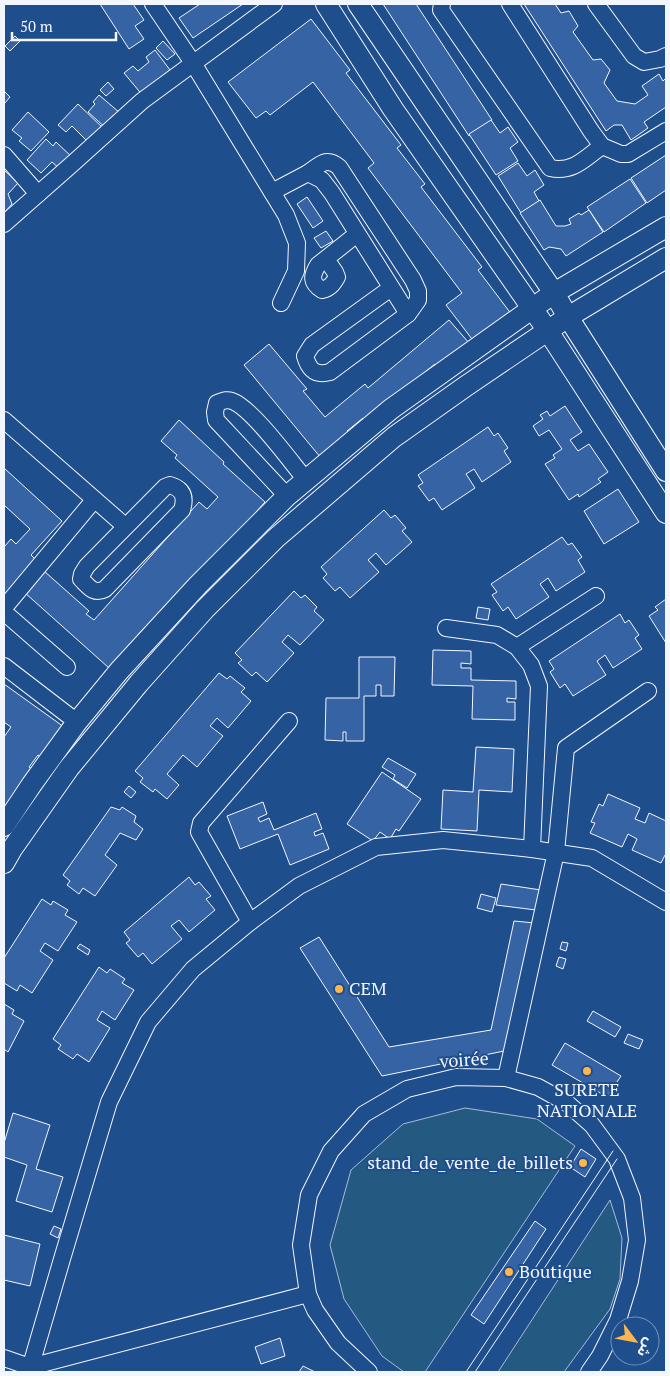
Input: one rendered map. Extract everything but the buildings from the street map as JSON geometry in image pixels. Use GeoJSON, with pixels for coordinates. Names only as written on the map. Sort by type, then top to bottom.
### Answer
{"type":"FeatureCollection","features":[{"type":"Feature","properties":{"kind":"main road"},"geometry":{"type":"LineString","coordinates":[[326,4],[394,109],[548,331],[666,513]]}},
{"type":"Feature","properties":{"kind":"main road"},"geometry":{"type":"LineString","coordinates":[[358,4],[554,293],[666,471]]}},
{"type":"Feature","properties":{"kind":"main road"},"geometry":{"type":"LineString","coordinates":[[4,826],[77,722],[119,672],[198,585],[287,496],[391,409],[554,293],[666,227]]}},
{"type":"Feature","properties":{"kind":"main road"},"geometry":{"type":"LineString","coordinates":[[4,863],[69,768],[139,683],[204,609],[276,538],[394,437],[568,317],[666,258]]}},
{"type":"Feature","properties":{"kind":"street"},"geometry":{"type":"LineString","coordinates":[[153,4],[193,63],[286,215],[297,243],[296,271],[281,303]]}},
{"type":"Feature","properties":{"kind":"street"},"geometry":{"type":"LineString","coordinates":[[4,224],[142,101],[274,4]]}},
{"type":"Feature","properties":{"kind":"street"},"geometry":{"type":"LineString","coordinates":[[442,4],[441,10],[550,168],[560,170],[570,168],[602,146]]}},
{"type":"Feature","properties":{"kind":"street"},"geometry":{"type":"LineString","coordinates":[[510,4],[602,146],[621,154],[628,154],[666,130]]}},
{"type":"Feature","properties":{"kind":"street"},"geometry":{"type":"LineString","coordinates":[[596,4],[634,56],[644,62],[666,56]]}},
{"type":"Feature","properties":{"kind":"street"},"geometry":{"type":"LineString","coordinates":[[4,155],[38,194]]}},
{"type":"Feature","properties":{"kind":"street"},"geometry":{"type":"LineString","coordinates":[[272,192],[326,161],[333,162],[339,167],[413,280],[418,292],[418,300],[408,314],[330,372],[322,374],[316,372],[308,365],[305,356],[312,345],[391,288]]}},
{"type":"Feature","properties":{"kind":"street"},"geometry":{"type":"LineString","coordinates":[[308,173],[322,180],[332,193],[408,314]]}},
{"type":"Feature","properties":{"kind":"street"},"geometry":{"type":"LineString","coordinates":[[326,259],[357,234]]}},
{"type":"Feature","properties":{"kind":"street"},"geometry":{"type":"LineString","coordinates":[[287,496],[216,420],[215,412],[218,403],[224,400],[232,401],[243,408],[255,419],[306,480]]}},
{"type":"Feature","properties":{"kind":"street"},"geometry":{"type":"LineString","coordinates":[[4,420],[125,526]]}},
{"type":"Feature","properties":{"kind":"street"},"geometry":{"type":"LineString","coordinates":[[174,485],[182,493],[184,502],[182,510],[105,589],[99,592],[94,591],[81,579],[82,574],[87,566],[125,526],[165,487],[174,485]]}},
{"type":"Feature","properties":{"kind":"street"},"geometry":{"type":"LineString","coordinates":[[67,667],[4,610],[94,500]]}},
{"type":"Feature","properties":{"kind":"street"},"geometry":{"type":"LineString","coordinates":[[517,647],[596,596]]}},
{"type":"Feature","properties":{"kind":"street"},"geometry":{"type":"LineString","coordinates":[[446,628],[497,635],[517,647],[531,664],[538,686],[532,849]]}},
{"type":"Feature","properties":{"kind":"street"},"geometry":{"type":"LineString","coordinates":[[4,666],[77,722]]}},
{"type":"Feature","properties":{"kind":"street"},"geometry":{"type":"LineString","coordinates":[[506,1078],[556,852],[566,748],[648,691]]}},
{"type":"Feature","properties":{"kind":"street"},"geometry":{"type":"LineString","coordinates":[[250,922],[199,832],[201,823],[289,721]]}},
{"type":"Feature","properties":{"kind":"street"},"geometry":{"type":"LineString","coordinates":[[30,1370],[109,1102],[148,1022],[193,970],[250,922],[299,886],[376,847],[444,840],[532,849],[592,858],[666,902]]}},
{"type":"Feature","properties":{"kind":"street","name":"voirée"},"geometry":{"type":"LineString","coordinates":[[369,1372],[338,1343],[315,1310],[308,1294],[301,1245],[309,1196],[331,1151],[364,1114],[407,1089],[456,1077],[506,1078],[538,1088],[567,1103],[592,1125],[617,1159],[632,1198],[637,1240],[630,1281],[618,1320],[600,1356],[589,1372]]}},
{"type":"Feature","properties":{"kind":"street"},"geometry":{"type":"LineString","coordinates":[[4,1358],[30,1370],[308,1294]]}},
{"type":"Feature","properties":{"kind":"shaded area"},"geometry":{"type":"Polygon","coordinates":[[[465,1108],[537,1119],[575,1146],[425,1372],[404,1372],[382,1356],[344,1299],[330,1245],[351,1170],[403,1124],[465,1108]]]}},
{"type":"Feature","properties":{"kind":"shaded area"},"geometry":{"type":"Polygon","coordinates":[[[610,1200],[622,1238],[620,1279],[610,1309],[564,1372],[498,1372],[610,1200]]]}},
{"type":"Feature","properties":{"kind":"tram line"},"geometry":{"type":"LineString","coordinates":[[466,1372],[613,1151]]}},
{"type":"Feature","properties":{"kind":"tram line"},"geometry":{"type":"LineString","coordinates":[[475,1372],[617,1159]]}},
{"type":"Feature","properties":{"kind":"place","name":"CEM"},"geometry":{"type":"Point","coordinates":[339,989]}},
{"type":"Feature","properties":{"kind":"place","name":"SURETE NATIONALE"},"geometry":{"type":"Point","coordinates":[587,1071]}},
{"type":"Feature","properties":{"kind":"place","name":"stand_de_vente_de_billets"},"geometry":{"type":"Point","coordinates":[583,1163]}},
{"type":"Feature","properties":{"kind":"place","name":"Boutique"},"geometry":{"type":"Point","coordinates":[509,1272]}}]}
